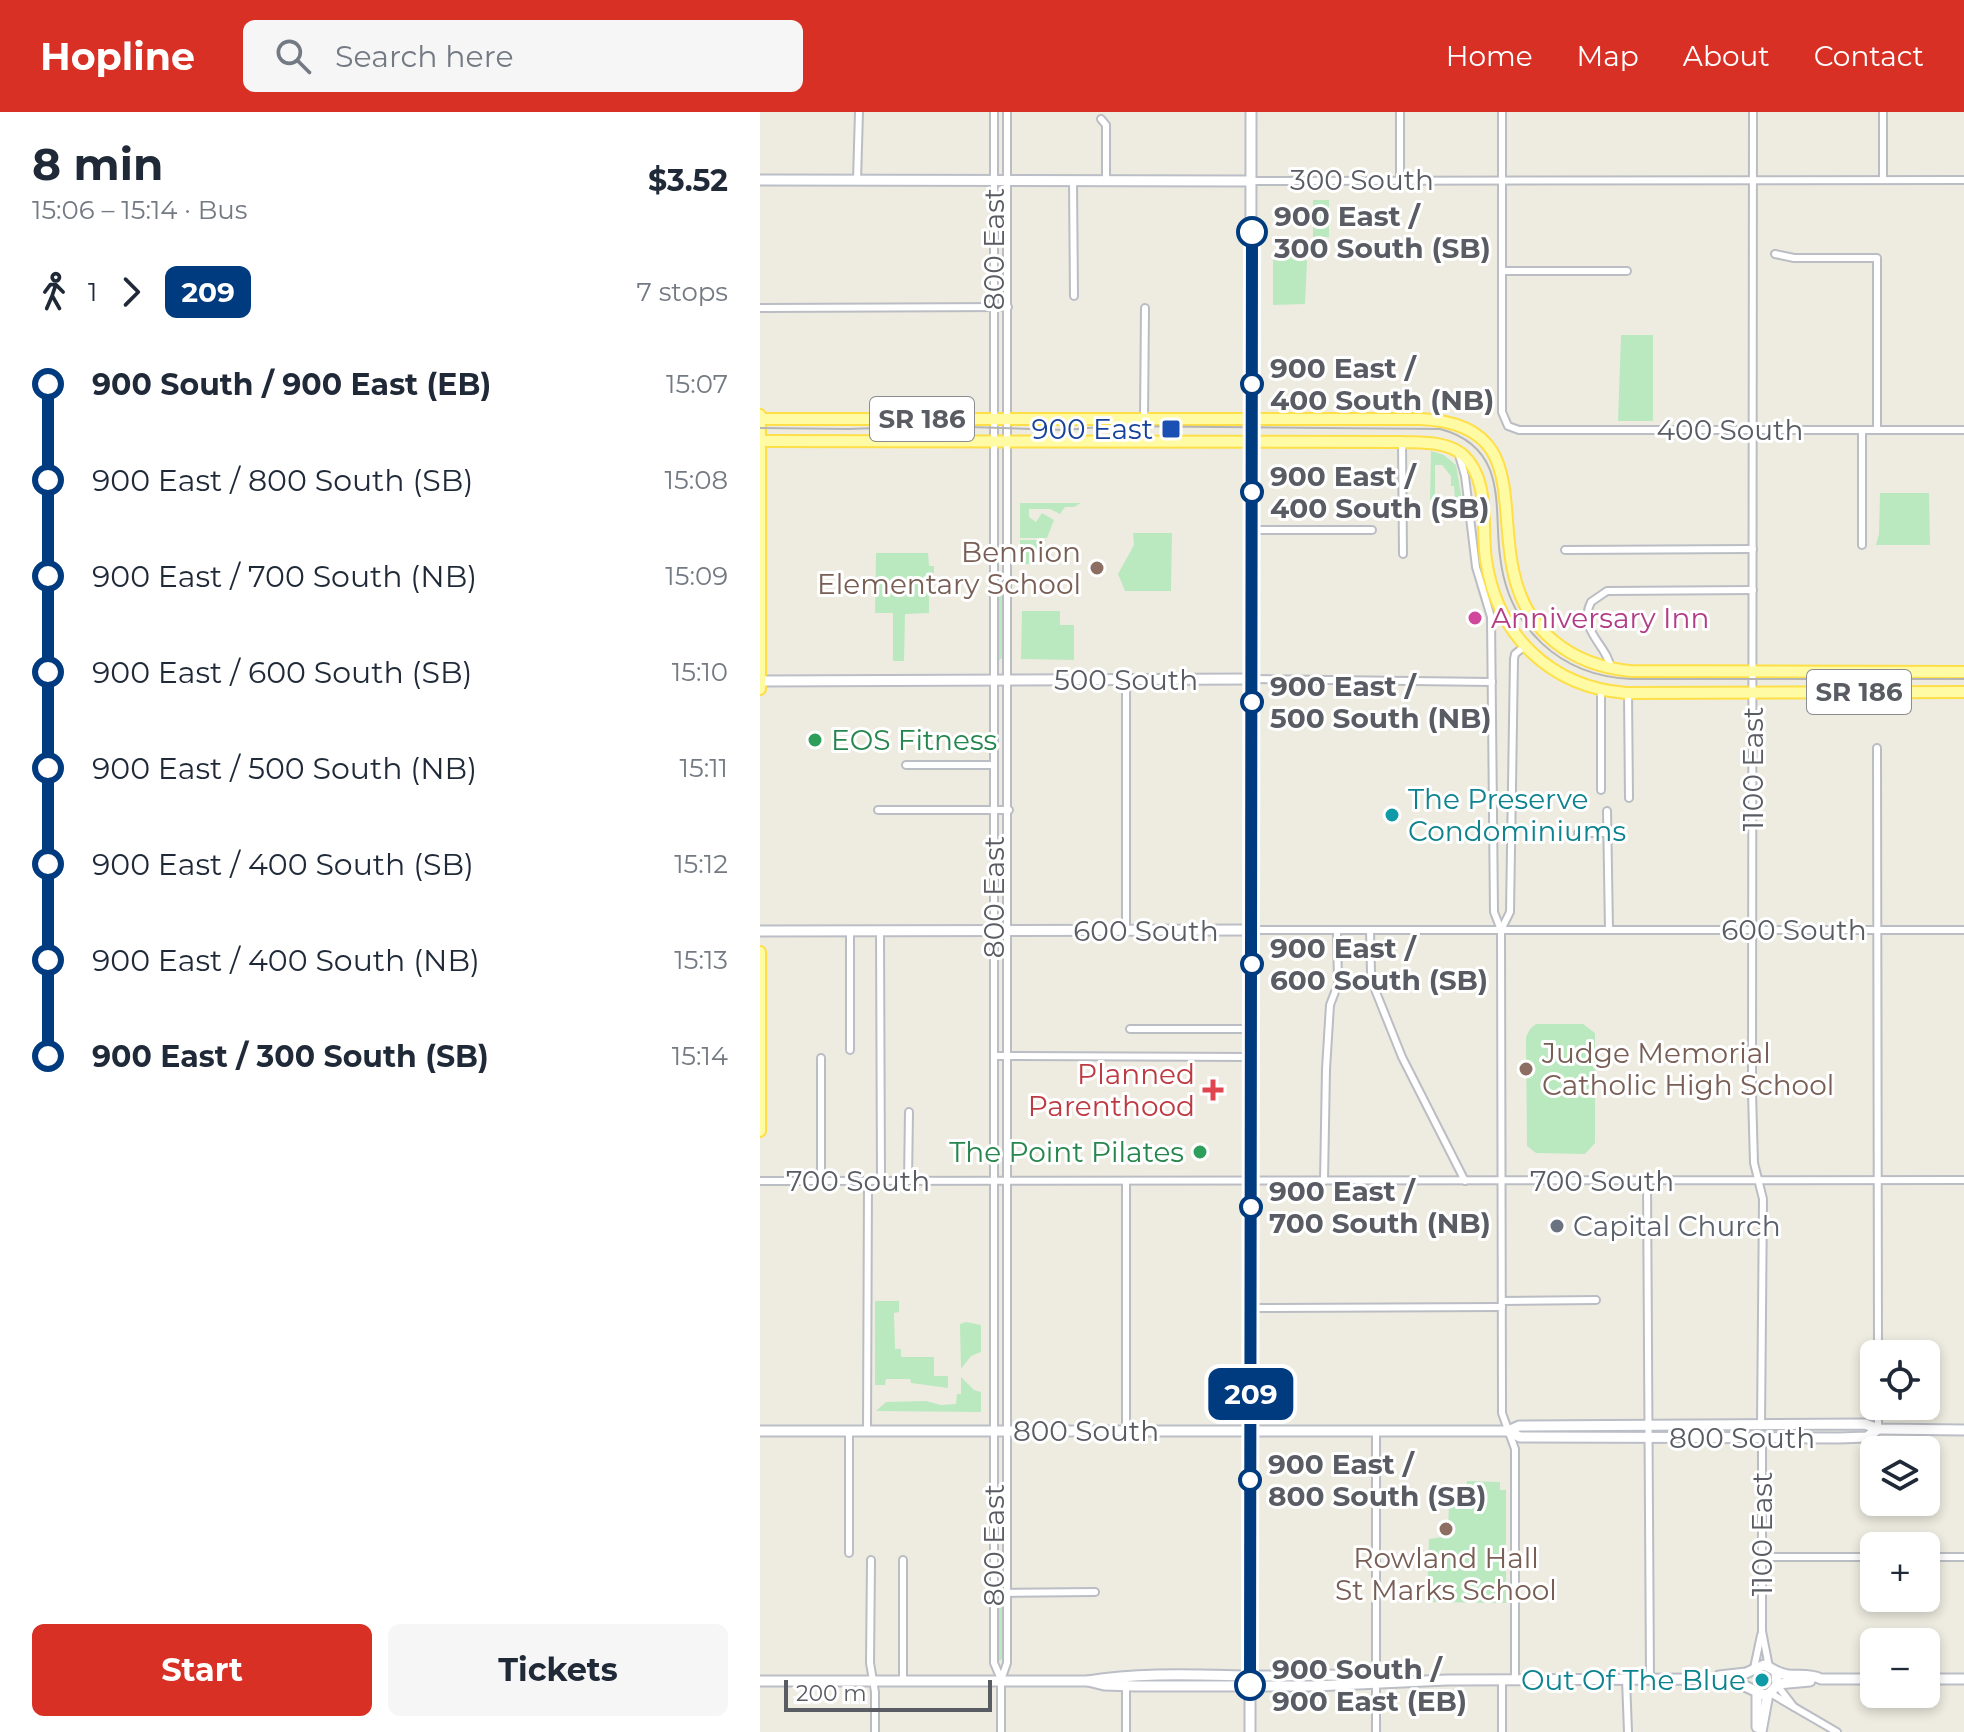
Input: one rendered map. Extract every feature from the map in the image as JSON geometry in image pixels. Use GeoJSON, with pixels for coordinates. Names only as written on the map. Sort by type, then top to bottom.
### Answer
{"type":"FeatureCollection","features":[{"type":"Feature","properties":{"kind":"main road","name":"SR 186"},"geometry":{"type":"LineString","coordinates":[[760,417],[1433,419],[1467,429],[1491,450],[1504,478],[1510,555],[1516,583],[1538,624],[1561,648],[1585,662],[1611,669],[1964,672]]}},
{"type":"Feature","properties":{"kind":"main road"},"geometry":{"type":"LineString","coordinates":[[760,417],[760,689]]}},
{"type":"Feature","properties":{"kind":"main road","name":"SR 186"},"geometry":{"type":"LineString","coordinates":[[760,441],[1402,442],[1441,445],[1464,456],[1478,478],[1486,558],[1496,598],[1514,632],[1538,658],[1565,678],[1601,690],[1628,693],[1964,692]]}},
{"type":"Feature","properties":{"kind":"main road"},"geometry":{"type":"LineString","coordinates":[[760,952],[760,1131]]}},
{"type":"Feature","properties":{"kind":"street"},"geometry":{"type":"LineString","coordinates":[[857,180],[859,112]]}},
{"type":"Feature","properties":{"kind":"street","name":"800 East"},"geometry":{"type":"LineString","coordinates":[[994,112],[994,1663],[1001,1680]]}},
{"type":"Feature","properties":{"kind":"street","name":"800 East"},"geometry":{"type":"LineString","coordinates":[[1001,1732],[1001,1680],[1007,1663],[1007,112]]}},
{"type":"Feature","properties":{"kind":"street"},"geometry":{"type":"LineString","coordinates":[[1250,1732],[1251,112]]}},
{"type":"Feature","properties":{"kind":"street"},"geometry":{"type":"LineString","coordinates":[[1400,112],[1400,180]]}},
{"type":"Feature","properties":{"kind":"street"},"geometry":{"type":"LineString","coordinates":[[1502,112],[1502,271],[1627,271]]}},
{"type":"Feature","properties":{"kind":"street","name":"1100 East"},"geometry":{"type":"LineString","coordinates":[[1753,112],[1753,1136],[1754,1163],[1763,1199],[1761,1425]]}},
{"type":"Feature","properties":{"kind":"street"},"geometry":{"type":"LineString","coordinates":[[1883,112],[1883,180]]}},
{"type":"Feature","properties":{"kind":"street"},"geometry":{"type":"LineString","coordinates":[[1101,119],[1106,125],[1106,181]]}},
{"type":"Feature","properties":{"kind":"street","name":"300 South"},"geometry":{"type":"LineString","coordinates":[[760,180],[1964,180]]}},
{"type":"Feature","properties":{"kind":"street"},"geometry":{"type":"LineString","coordinates":[[1073,181],[1074,296]]}},
{"type":"Feature","properties":{"kind":"street"},"geometry":{"type":"LineString","coordinates":[[994,250],[1008,251]]}},
{"type":"Feature","properties":{"kind":"street"},"geometry":{"type":"LineString","coordinates":[[1775,254],[1794,258],[1877,258],[1877,430]]}},
{"type":"Feature","properties":{"kind":"street","name":"400 South"},"geometry":{"type":"LineString","coordinates":[[1502,271],[1502,417],[1508,426],[1519,430],[1964,430]]}},
{"type":"Feature","properties":{"kind":"street"},"geometry":{"type":"LineString","coordinates":[[760,308],[1008,307]]}},
{"type":"Feature","properties":{"kind":"street"},"geometry":{"type":"LineString","coordinates":[[1144,420],[1145,308]]}},
{"type":"Feature","properties":{"kind":"street"},"geometry":{"type":"LineString","coordinates":[[994,361],[1008,361]]}},
{"type":"Feature","properties":{"kind":"street"},"geometry":{"type":"LineString","coordinates":[[1862,430],[1862,545]]}},
{"type":"Feature","properties":{"kind":"street"},"geometry":{"type":"LineString","coordinates":[[1402,442],[1403,554]]}},
{"type":"Feature","properties":{"kind":"street"},"geometry":{"type":"LineString","coordinates":[[1454,449],[1462,462],[1476,567],[1491,617],[1494,909],[1501,930],[1502,1413],[1515,1449],[1515,1679]]}},
{"type":"Feature","properties":{"kind":"street"},"geometry":{"type":"LineString","coordinates":[[994,523],[1008,522]]}},
{"type":"Feature","properties":{"kind":"street"},"geometry":{"type":"LineString","coordinates":[[1252,530],[1372,530]]}},
{"type":"Feature","properties":{"kind":"street"},"geometry":{"type":"LineString","coordinates":[[1565,550],[1753,549]]}},
{"type":"Feature","properties":{"kind":"street"},"geometry":{"type":"LineString","coordinates":[[994,589],[1008,589]]}},
{"type":"Feature","properties":{"kind":"street"},"geometry":{"type":"LineString","coordinates":[[1611,669],[1607,654],[1591,635],[1588,616],[1591,602],[1607,591],[1753,590]]}},
{"type":"Feature","properties":{"kind":"street"},"geometry":{"type":"LineString","coordinates":[[1501,930],[1510,912],[1514,659],[1525,646]]}},
{"type":"Feature","properties":{"kind":"street","name":"500 South"},"geometry":{"type":"LineString","coordinates":[[760,681],[1252,679],[1492,682]]}},
{"type":"Feature","properties":{"kind":"street"},"geometry":{"type":"LineString","coordinates":[[1126,680],[1126,931]]}},
{"type":"Feature","properties":{"kind":"street"},"geometry":{"type":"LineString","coordinates":[[1601,690],[1601,790]]}},
{"type":"Feature","properties":{"kind":"street"},"geometry":{"type":"LineString","coordinates":[[1628,693],[1629,798]]}},
{"type":"Feature","properties":{"kind":"street"},"geometry":{"type":"LineString","coordinates":[[1877,748],[1878,1340]]}},
{"type":"Feature","properties":{"kind":"street"},"geometry":{"type":"LineString","coordinates":[[994,755],[1009,755]]}},
{"type":"Feature","properties":{"kind":"street"},"geometry":{"type":"LineString","coordinates":[[906,765],[994,765]]}},
{"type":"Feature","properties":{"kind":"street"},"geometry":{"type":"LineString","coordinates":[[878,810],[1009,810]]}},
{"type":"Feature","properties":{"kind":"street"},"geometry":{"type":"LineString","coordinates":[[1607,811],[1609,930]]}},
{"type":"Feature","properties":{"kind":"street"},"geometry":{"type":"LineString","coordinates":[[1578,833],[1607,833]]}},
{"type":"Feature","properties":{"kind":"street"},"geometry":{"type":"LineString","coordinates":[[994,860],[1008,860]]}},
{"type":"Feature","properties":{"kind":"street"},"geometry":{"type":"LineString","coordinates":[[880,930],[881,1181]]}},
{"type":"Feature","properties":{"kind":"street"},"geometry":{"type":"LineString","coordinates":[[1324,1181],[1326,1069],[1330,1005],[1338,984],[1337,930]]}},
{"type":"Feature","properties":{"kind":"street"},"geometry":{"type":"LineString","coordinates":[[1370,930],[1371,973],[1378,1000],[1402,1057],[1465,1181]]}},
{"type":"Feature","properties":{"kind":"street","name":"600 South"},"geometry":{"type":"LineString","coordinates":[[760,931],[1964,930]]}},
{"type":"Feature","properties":{"kind":"street"},"geometry":{"type":"LineString","coordinates":[[850,931],[850,1050]]}},
{"type":"Feature","properties":{"kind":"street"},"geometry":{"type":"LineString","coordinates":[[994,1000],[1008,1000]]}},
{"type":"Feature","properties":{"kind":"street"},"geometry":{"type":"LineString","coordinates":[[1130,1029],[1252,1029]]}},
{"type":"Feature","properties":{"kind":"street"},"geometry":{"type":"LineString","coordinates":[[994,1056],[1252,1057]]}},
{"type":"Feature","properties":{"kind":"street"},"geometry":{"type":"LineString","coordinates":[[821,1058],[821,1181]]}},
{"type":"Feature","properties":{"kind":"street"},"geometry":{"type":"LineString","coordinates":[[994,1111],[1008,1111]]}},
{"type":"Feature","properties":{"kind":"street"},"geometry":{"type":"LineString","coordinates":[[908,1181],[909,1112]]}},
{"type":"Feature","properties":{"kind":"street","name":"700 South"},"geometry":{"type":"LineString","coordinates":[[760,1181],[1964,1180]]}},
{"type":"Feature","properties":{"kind":"street"},"geometry":{"type":"LineString","coordinates":[[867,1431],[868,1181]]}},
{"type":"Feature","properties":{"kind":"street"},"geometry":{"type":"LineString","coordinates":[[1126,1181],[1126,1431]]}},
{"type":"Feature","properties":{"kind":"street"},"geometry":{"type":"LineString","coordinates":[[1647,1181],[1650,1679]]}},
{"type":"Feature","properties":{"kind":"street"},"geometry":{"type":"LineString","coordinates":[[995,1249],[1007,1249]]}},
{"type":"Feature","properties":{"kind":"street"},"geometry":{"type":"LineString","coordinates":[[1251,1308],[1596,1300]]}},
{"type":"Feature","properties":{"kind":"street"},"geometry":{"type":"LineString","coordinates":[[995,1304],[1007,1305]]}},
{"type":"Feature","properties":{"kind":"street"},"geometry":{"type":"LineString","coordinates":[[995,1356],[1007,1356]]}},
{"type":"Feature","properties":{"kind":"street"},"geometry":{"type":"LineString","coordinates":[[1878,1420],[1878,1429]]}},
{"type":"Feature","properties":{"kind":"street","name":"800 South"},"geometry":{"type":"LineString","coordinates":[[760,1431],[1508,1431],[1519,1426],[1865,1424],[1878,1429],[1964,1430]]}},
{"type":"Feature","properties":{"kind":"street","name":"800 South"},"geometry":{"type":"LineString","coordinates":[[1508,1431],[1520,1437],[1867,1437],[1878,1429]]}},
{"type":"Feature","properties":{"kind":"street"},"geometry":{"type":"LineString","coordinates":[[849,1431],[849,1553]]}},
{"type":"Feature","properties":{"kind":"street"},"geometry":{"type":"LineString","coordinates":[[1376,1431],[1376,1732]]}},
{"type":"Feature","properties":{"kind":"street","name":"1100 East"},"geometry":{"type":"LineString","coordinates":[[1753,1669],[1762,1631],[1762,1437]]}},
{"type":"Feature","properties":{"kind":"street"},"geometry":{"type":"LineString","coordinates":[[994,1506],[1007,1507]]}},
{"type":"Feature","properties":{"kind":"street"},"geometry":{"type":"LineString","coordinates":[[1762,1557],[1860,1557]]}},
{"type":"Feature","properties":{"kind":"street"},"geometry":{"type":"LineString","coordinates":[[1940,1557],[1964,1557]]}},
{"type":"Feature","properties":{"kind":"street"},"geometry":{"type":"LineString","coordinates":[[871,1560],[870,1663],[875,1732]]}},
{"type":"Feature","properties":{"kind":"street"},"geometry":{"type":"LineString","coordinates":[[903,1560],[903,1680]]}},
{"type":"Feature","properties":{"kind":"street"},"geometry":{"type":"LineString","coordinates":[[994,1593],[1095,1592]]}},
{"type":"Feature","properties":{"kind":"street","name":"1100 East"},"geometry":{"type":"LineString","coordinates":[[1762,1631],[1772,1670]]}},
{"type":"Feature","properties":{"kind":"street"},"geometry":{"type":"LineString","coordinates":[[1699,1679],[1753,1669],[1815,1675],[1821,1679]]}},
{"type":"Feature","properties":{"kind":"street"},"geometry":{"type":"LineString","coordinates":[[1753,1669],[1748,1677],[1837,1732]]}},
{"type":"Feature","properties":{"kind":"street"},"geometry":{"type":"LineString","coordinates":[[1760,1732],[1772,1670]]}},
{"type":"Feature","properties":{"kind":"street"},"geometry":{"type":"LineString","coordinates":[[760,1681],[1250,1681],[1359,1676],[1376,1682],[1699,1679],[1736,1682],[1766,1690],[1821,1679],[1860,1679]]}},
{"type":"Feature","properties":{"kind":"street"},"geometry":{"type":"LineString","coordinates":[[1502,1679],[1502,1732]]}},
{"type":"Feature","properties":{"kind":"street"},"geometry":{"type":"LineString","coordinates":[[1626,1679],[1628,1732]]}},
{"type":"Feature","properties":{"kind":"street"},"geometry":{"type":"LineString","coordinates":[[1940,1679],[1964,1679]]}},
{"type":"Feature","properties":{"kind":"street"},"geometry":{"type":"LineString","coordinates":[[1126,1681],[1126,1732]]}},
{"type":"Feature","properties":{"kind":"green space"},"geometry":{"type":"Polygon","coordinates":[[[1313,200],[1329,200],[1329,237],[1313,237],[1313,200]]]}},
{"type":"Feature","properties":{"kind":"green space"},"geometry":{"type":"Polygon","coordinates":[[[1273,250],[1298,250],[1304,254],[1307,261],[1305,304],[1273,305],[1273,250]]]}},
{"type":"Feature","properties":{"kind":"green space"},"geometry":{"type":"Polygon","coordinates":[[[1621,335],[1653,335],[1653,421],[1618,421],[1621,335]]]}},
{"type":"Feature","properties":{"kind":"green space"},"geometry":{"type":"Polygon","coordinates":[[[1431,451],[1444,455],[1456,465],[1465,518],[1456,518],[1454,486],[1451,486],[1451,476],[1442,465],[1435,465],[1435,500],[1430,500],[1431,451]]]}},
{"type":"Feature","properties":{"kind":"green space"},"geometry":{"type":"Polygon","coordinates":[[[1880,493],[1929,493],[1930,545],[1876,545],[1880,493]]]}},
{"type":"Feature","properties":{"kind":"green space"},"geometry":{"type":"Polygon","coordinates":[[[1020,503],[1081,503],[1065,507],[1060,514],[1050,509],[1029,509],[1029,517],[1036,522],[1042,513],[1054,520],[1047,538],[1020,538],[1020,503]]]}},
{"type":"Feature","properties":{"kind":"green space"},"geometry":{"type":"Polygon","coordinates":[[[1133,533],[1172,533],[1171,591],[1125,591],[1118,574],[1134,545],[1133,533]]]}},
{"type":"Feature","properties":{"kind":"green space"},"geometry":{"type":"Polygon","coordinates":[[[1020,540],[1046,540],[1032,564],[1020,564],[1020,540]]]}},
{"type":"Feature","properties":{"kind":"green space"},"geometry":{"type":"Polygon","coordinates":[[[876,553],[928,553],[929,566],[934,566],[934,591],[929,591],[929,613],[905,614],[904,661],[893,661],[893,613],[875,613],[876,553]]]}},
{"type":"Feature","properties":{"kind":"green space"},"geometry":{"type":"Polygon","coordinates":[[[1001,595],[1004,598],[1004,657],[999,660],[996,658],[997,598],[1001,595]]]}},
{"type":"Feature","properties":{"kind":"green space"},"geometry":{"type":"Polygon","coordinates":[[[1022,611],[1060,611],[1060,625],[1074,625],[1074,660],[1021,659],[1022,611]]]}},
{"type":"Feature","properties":{"kind":"green space"},"geometry":{"type":"Polygon","coordinates":[[[1536,1024],[1583,1024],[1595,1033],[1595,1143],[1585,1154],[1536,1153],[1527,1146],[1526,1037],[1536,1024]]]}},
{"type":"Feature","properties":{"kind":"green space"},"geometry":{"type":"Polygon","coordinates":[[[875,1301],[899,1301],[899,1312],[894,1313],[895,1349],[901,1349],[901,1357],[934,1357],[934,1376],[948,1376],[948,1388],[911,1383],[910,1379],[886,1379],[885,1385],[875,1385],[875,1301]]]}},
{"type":"Feature","properties":{"kind":"green space"},"geometry":{"type":"Polygon","coordinates":[[[960,1324],[981,1325],[981,1352],[971,1356],[961,1369],[960,1324]]]}},
{"type":"Feature","properties":{"kind":"green space"},"geometry":{"type":"Polygon","coordinates":[[[961,1377],[974,1390],[981,1392],[981,1412],[876,1411],[886,1402],[956,1404],[957,1394],[961,1394],[961,1377]]]}},
{"type":"Feature","properties":{"kind":"green space"},"geometry":{"type":"Polygon","coordinates":[[[1467,1481],[1500,1482],[1500,1490],[1506,1490],[1506,1603],[1427,1602],[1429,1539],[1448,1536],[1449,1501],[1453,1496],[1453,1505],[1462,1505],[1467,1481]]]}},
{"type":"Feature","properties":{"kind":"green space"},"geometry":{"type":"Polygon","coordinates":[[[1000,1599],[1004,1603],[1004,1657],[1000,1661],[997,1659],[996,1604],[1000,1599]]]}},
{"type":"Feature","properties":{"kind":"tram line"},"geometry":{"type":"LineString","coordinates":[[760,428],[936,426],[1066,430],[1110,426],[1440,429],[1470,443],[1482,455],[1490,470],[1497,502],[1505,582],[1526,626],[1560,658],[1582,669],[1631,679],[1964,679]]}},
{"type":"Feature","properties":{"kind":"bus line","name":"209"},"geometry":{"type":"LineString","coordinates":[[1250,1685],[1252,232]]}},
{"type":"Feature","properties":{"kind":"place","name":"900 East / 300 South (SB)"},"geometry":{"type":"Point","coordinates":[1252,232]}},
{"type":"Feature","properties":{"kind":"place","name":"900 East / 400 South (NB)"},"geometry":{"type":"Point","coordinates":[1252,384]}},
{"type":"Feature","properties":{"kind":"place","name":"900 East"},"geometry":{"type":"Point","coordinates":[1171,429]}},
{"type":"Feature","properties":{"kind":"place","name":"900 East / 400 South (SB)"},"geometry":{"type":"Point","coordinates":[1252,492]}},
{"type":"Feature","properties":{"kind":"place","name":"Bennion Elementary School"},"geometry":{"type":"Point","coordinates":[1097,568]}},
{"type":"Feature","properties":{"kind":"place","name":"Anniversary Inn"},"geometry":{"type":"Point","coordinates":[1475,618]}},
{"type":"Feature","properties":{"kind":"place","name":"900 East / 500 South (NB)"},"geometry":{"type":"Point","coordinates":[1252,702]}},
{"type":"Feature","properties":{"kind":"place","name":"EOS Fitness"},"geometry":{"type":"Point","coordinates":[815,740]}},
{"type":"Feature","properties":{"kind":"place","name":"The Preserve Condominiums"},"geometry":{"type":"Point","coordinates":[1392,815]}},
{"type":"Feature","properties":{"kind":"place","name":"900 East / 600 South (SB)"},"geometry":{"type":"Point","coordinates":[1252,964]}},
{"type":"Feature","properties":{"kind":"place","name":"Judge Memorial Catholic High School"},"geometry":{"type":"Point","coordinates":[1526,1069]}},
{"type":"Feature","properties":{"kind":"place","name":"Planned Parenthood"},"geometry":{"type":"Point","coordinates":[1213,1090]}},
{"type":"Feature","properties":{"kind":"place","name":"The Point Pilates"},"geometry":{"type":"Point","coordinates":[1200,1152]}},
{"type":"Feature","properties":{"kind":"place","name":"900 East / 700 South (NB)"},"geometry":{"type":"Point","coordinates":[1251,1207]}},
{"type":"Feature","properties":{"kind":"place","name":"Capital Church"},"geometry":{"type":"Point","coordinates":[1557,1226]}},
{"type":"Feature","properties":{"kind":"place","name":"900 East / 800 South (SB)"},"geometry":{"type":"Point","coordinates":[1250,1480]}},
{"type":"Feature","properties":{"kind":"place","name":"Rowland Hall St Marks School"},"geometry":{"type":"Point","coordinates":[1446,1529]}},
{"type":"Feature","properties":{"kind":"place","name":"Out Of The Blue"},"geometry":{"type":"Point","coordinates":[1762,1680]}},
{"type":"Feature","properties":{"kind":"place","name":"900 South / 900 East (EB)"},"geometry":{"type":"Point","coordinates":[1250,1685]}}]}
